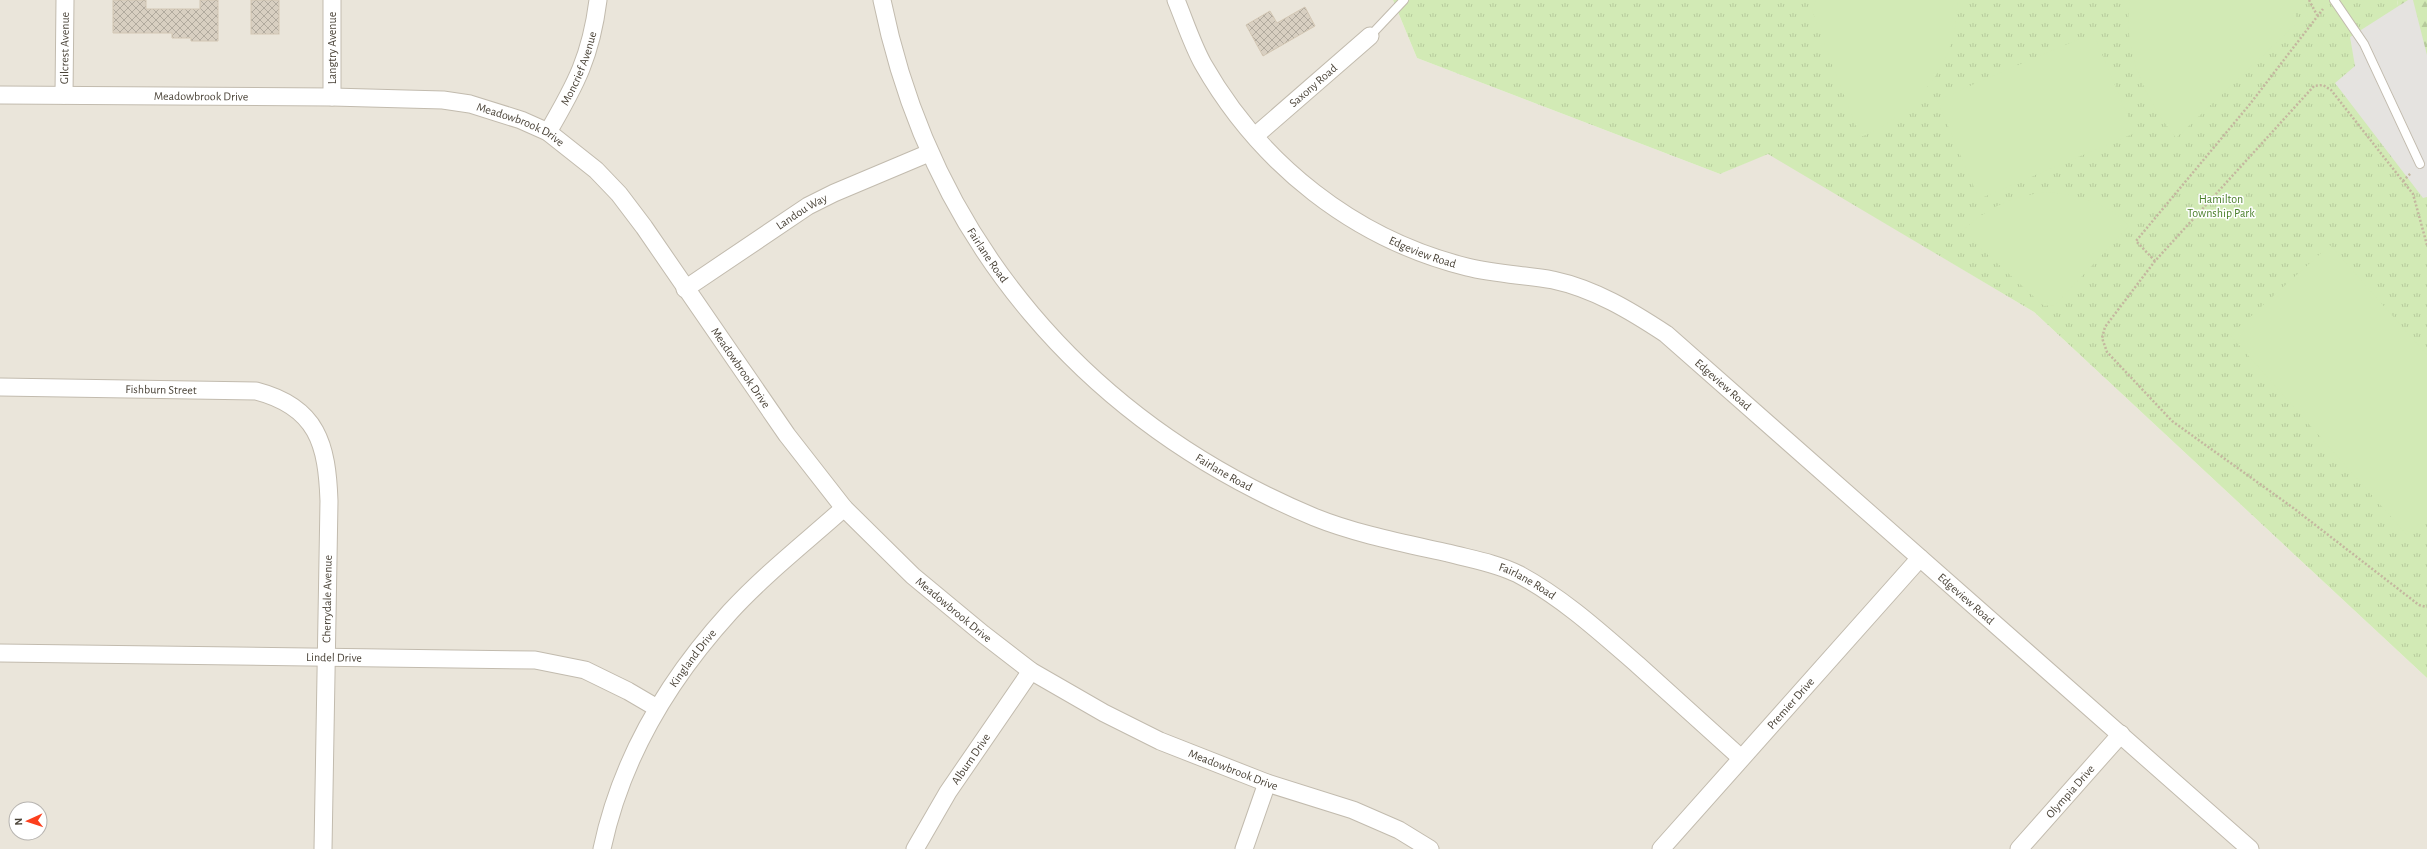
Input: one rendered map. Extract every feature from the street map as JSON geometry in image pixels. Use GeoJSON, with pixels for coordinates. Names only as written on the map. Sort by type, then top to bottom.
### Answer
{"type":"FeatureCollection","features":[{"type":"Feature","properties":{"kind":"street","name":"Gilcrest Avenue"},"geometry":{"type":"LineString","coordinates":[[64,95],[65,0]]}},
{"type":"Feature","properties":{"kind":"street","name":"Langtry Avenue"},"geometry":{"type":"LineString","coordinates":[[332,0],[332,97]]}},
{"type":"Feature","properties":{"kind":"street","name":"Moncrief Avenue"},"geometry":{"type":"LineString","coordinates":[[548,132],[584,64],[594,32],[598,0]]}},
{"type":"Feature","properties":{"kind":"street","name":"Fairlane Road"},"geometry":{"type":"LineString","coordinates":[[882,0],[902,80],[929,153],[951,197],[986,255],[1017,297],[1061,347],[1145,422],[1221,471],[1316,518],[1362,532],[1492,564],[1529,580],[1586,620],[1741,758]]}},
{"type":"Feature","properties":{"kind":"street","name":"Edgeview Road"},"geometry":{"type":"LineString","coordinates":[[1176,0],[1203,63],[1226,100],[1273,157],[1315,195],[1363,227],[1400,244],[1468,267],[1554,281],[1591,291],[1629,309],[1666,334],[2250,849]]}},
{"type":"Feature","properties":{"kind":"street","name":"Saxony Road"},"geometry":{"type":"LineString","coordinates":[[1255,136],[1370,36]]}},
{"type":"Feature","properties":{"kind":"street","name":"Meadowbrook Drive"},"geometry":{"type":"LineString","coordinates":[[0,95],[332,97],[450,101],[495,111],[548,132],[585,159],[619,194],[644,227],[685,289],[787,435],[844,508],[918,581],[1031,671],[1104,713],[1160,741],[1268,783],[1353,810],[1398,830],[1430,849]]}},
{"type":"Feature","properties":{"kind":"street","name":"Landou Way"},"geometry":{"type":"LineString","coordinates":[[685,289],[808,206],[834,193],[929,153]]}},
{"type":"Feature","properties":{"kind":"street","name":"Fishburn Street"},"geometry":{"type":"LineString","coordinates":[[0,387],[256,391],[294,407],[311,425]]}},
{"type":"Feature","properties":{"kind":"street","name":"Cherrydale Avenue"},"geometry":{"type":"LineString","coordinates":[[311,425],[323,449],[328,468],[329,501],[323,849]]}},
{"type":"Feature","properties":{"kind":"street","name":"Kingland Drive"},"geometry":{"type":"LineString","coordinates":[[602,849],[624,778],[656,708],[688,662],[730,612],[844,508]]}},
{"type":"Feature","properties":{"kind":"street","name":"Premier Drive"},"geometry":{"type":"LineString","coordinates":[[1661,849],[1920,558]]}},
{"type":"Feature","properties":{"kind":"street","name":"Lindel Drive"},"geometry":{"type":"LineString","coordinates":[[0,653],[536,660],[585,670],[628,691],[656,708]]}},
{"type":"Feature","properties":{"kind":"street","name":"Alburn Drive"},"geometry":{"type":"LineString","coordinates":[[915,849],[948,792],[1031,671]]}},
{"type":"Feature","properties":{"kind":"street","name":"Olympia Drive"},"geometry":{"type":"LineString","coordinates":[[2019,849],[2121,734]]}},
{"type":"Feature","properties":{"kind":"street"},"geometry":{"type":"LineString","coordinates":[[1244,849],[1268,783]]}},
{"type":"Feature","properties":{"kind":"lane"},"geometry":{"type":"LineString","coordinates":[[1370,36],[1404,0]]}},
{"type":"Feature","properties":{"kind":"lane"},"geometry":{"type":"LineString","coordinates":[[2330,2],[2364,44],[2420,164]]}},
{"type":"Feature","properties":{"kind":"path"},"geometry":{"type":"LineString","coordinates":[[2309,0],[2317,15]]}},
{"type":"Feature","properties":{"kind":"path"},"geometry":{"type":"LineString","coordinates":[[2155,261],[2136,241],[2250,104],[2317,15],[2330,2]]}},
{"type":"Feature","properties":{"kind":"path"},"geometry":{"type":"LineString","coordinates":[[2427,245],[2413,194],[2331,90],[2323,85],[2314,86],[2155,261],[2105,327],[2102,338],[2107,352],[2172,421],[2292,507],[2419,605],[2427,607]]}},
{"type":"Feature","properties":{"kind":"shaded area"},"geometry":{"type":"Polygon","coordinates":[[[0,0],[1393,0],[1417,58],[1720,174],[1768,153],[2034,312],[2427,678],[2427,849],[0,849],[0,0]]]}},
{"type":"Feature","properties":{"kind":"shaded area"},"geometry":{"type":"Polygon","coordinates":[[[2408,0],[2413,0],[2427,55],[2427,197],[2423,198],[2335,83],[2355,66],[2350,37],[2408,0]]]}},
{"type":"Feature","properties":{"kind":"green space","name":"Hamilton Township Park"},"geometry":{"type":"Polygon","coordinates":[[[1393,0],[2397,0],[2427,163],[2427,678],[2034,312],[1768,154],[1720,174],[1417,58],[1393,0]]]}},
{"type":"Feature","properties":{"kind":"green space"},"geometry":{"type":"Polygon","coordinates":[[[1816,0],[1957,0],[1956,23],[1951,44],[1943,63],[1932,81],[1918,98],[1902,112],[1885,125],[1866,135],[1860,137],[1812,11],[1816,0]]]}},
{"type":"Feature","properties":{"kind":"green space"},"geometry":{"type":"Polygon","coordinates":[[[2130,0],[2289,0],[2296,7],[2296,24],[2176,138],[2155,107],[2138,74],[2129,38],[2128,19],[2130,0]]]}},
{"type":"Feature","properties":{"kind":"green space"},"geometry":{"type":"Polygon","coordinates":[[[2397,0],[2427,0],[2427,163],[2397,0]]]}},
{"type":"Feature","properties":{"kind":"green space"},"geometry":{"type":"Polygon","coordinates":[[[2093,33],[2135,133],[1979,199],[1937,100],[2093,33]]]}},
{"type":"Feature","properties":{"kind":"green space"},"geometry":{"type":"Polygon","coordinates":[[[2049,192],[2071,195],[2102,206],[2112,211],[2129,226],[2055,305],[2044,306],[1962,231],[1991,209],[2013,199],[2049,192]]]}},
{"type":"Feature","properties":{"kind":"green space"},"geometry":{"type":"Polygon","coordinates":[[[2330,245],[2427,355],[2427,517],[2407,535],[2230,335],[2330,245]]]}},
{"type":"Feature","properties":{"kind":"building"},"geometry":{"type":"Polygon","coordinates":[[[113,0],[146,0],[146,9],[200,9],[200,0],[218,0],[218,41],[191,41],[191,38],[172,38],[172,33],[113,33],[113,0]]]}},
{"type":"Feature","properties":{"kind":"building"},"geometry":{"type":"Polygon","coordinates":[[[251,0],[279,0],[279,34],[251,34],[251,0]]]}},
{"type":"Feature","properties":{"kind":"building"},"geometry":{"type":"Polygon","coordinates":[[[1305,7],[1315,26],[1263,56],[1246,25],[1270,11],[1277,23],[1305,7]]]}}]}
